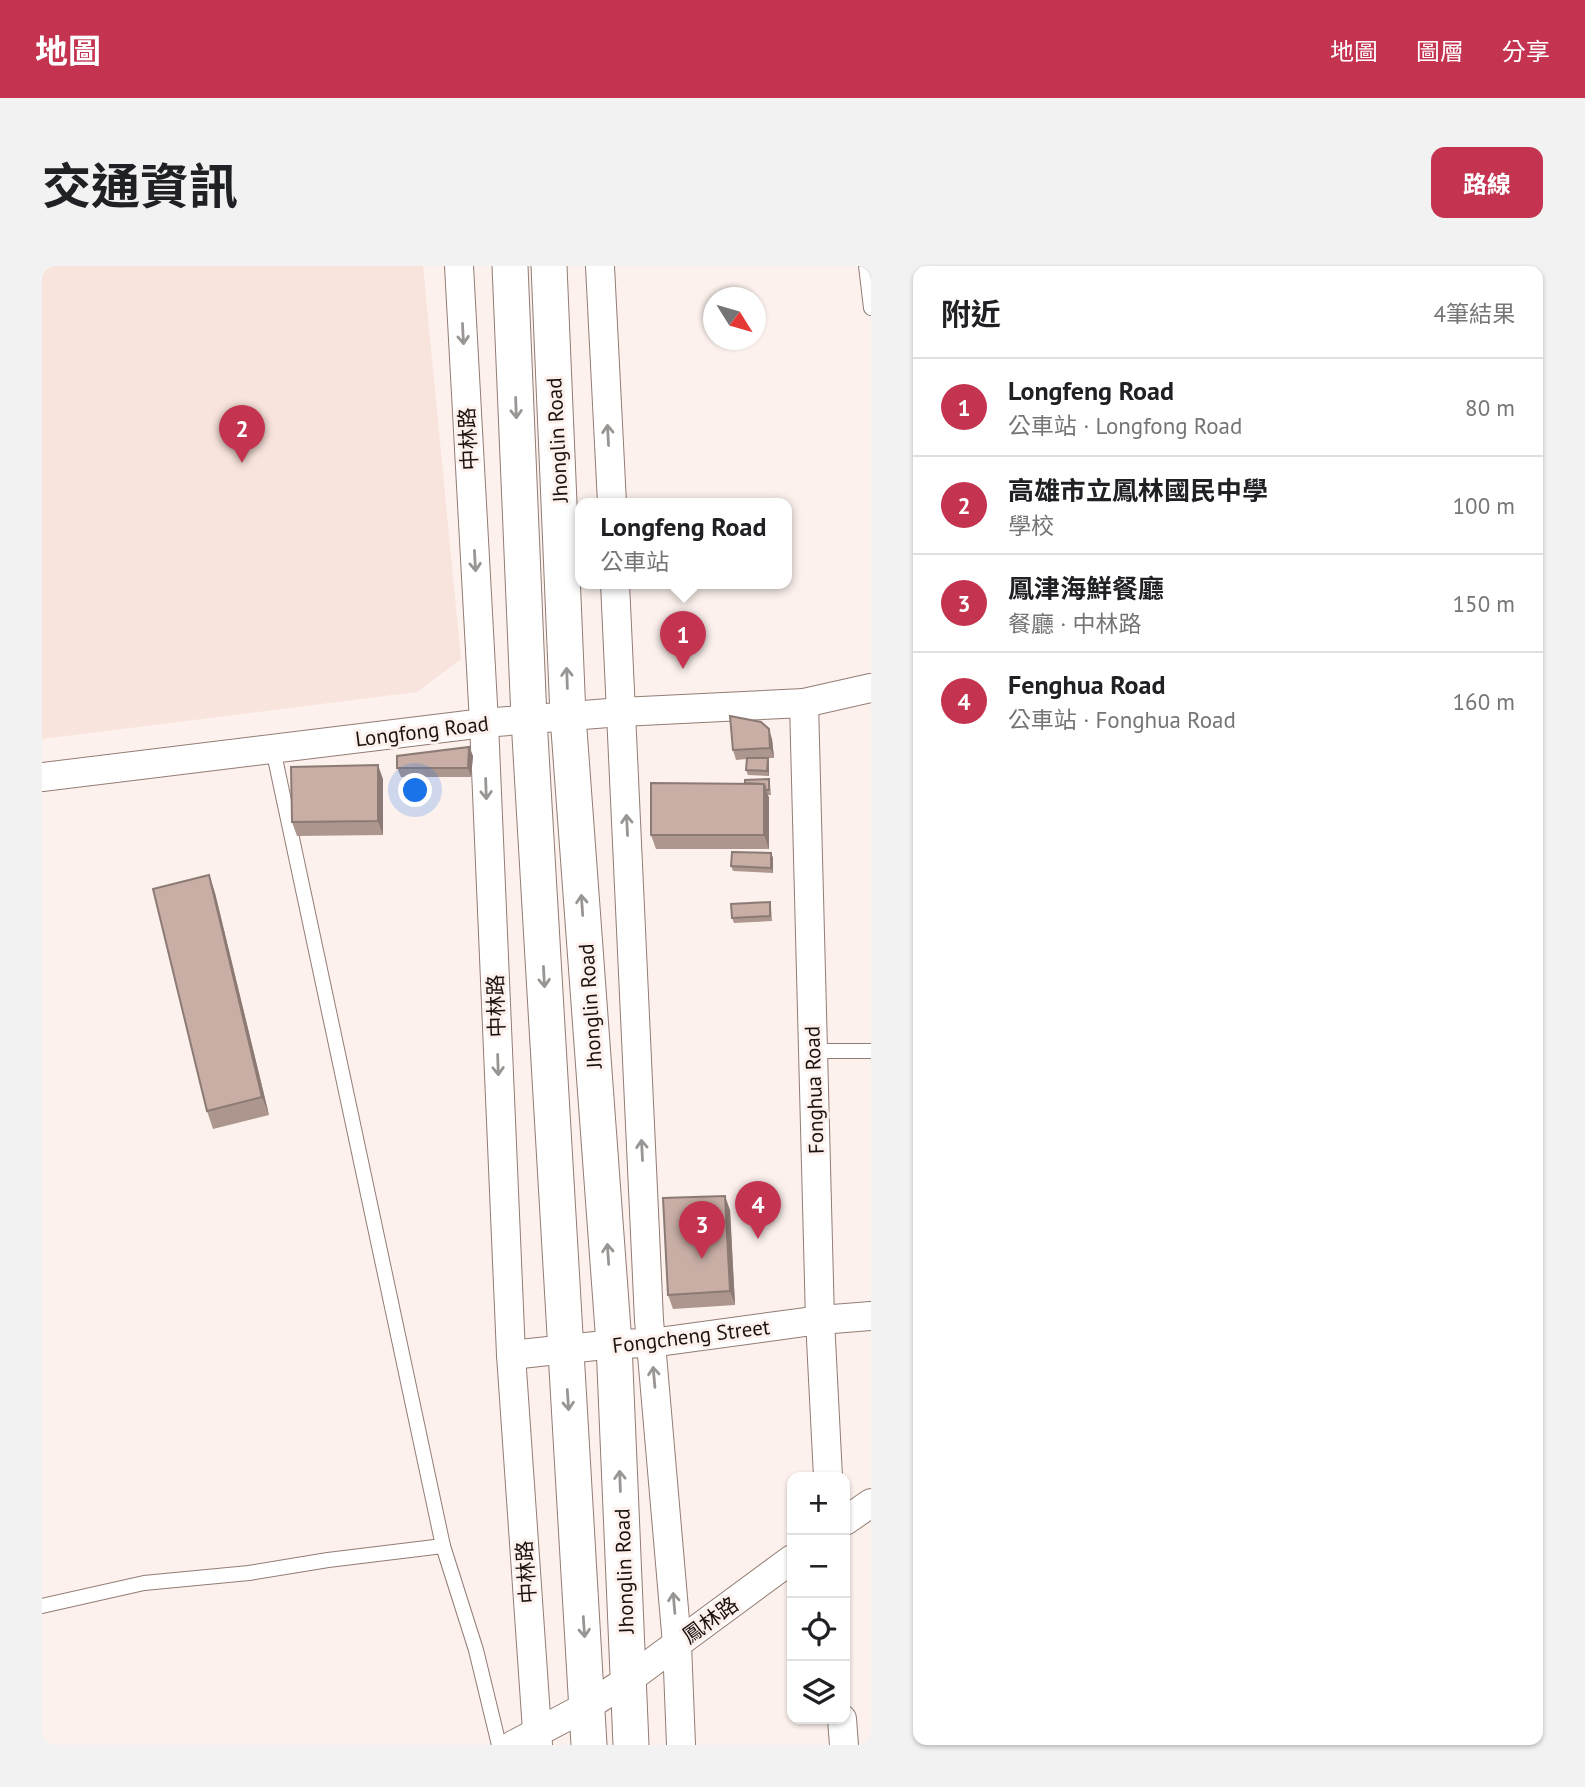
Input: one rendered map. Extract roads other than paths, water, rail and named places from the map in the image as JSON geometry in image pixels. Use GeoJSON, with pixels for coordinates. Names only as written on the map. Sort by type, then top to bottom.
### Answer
{"type":"FeatureCollection","features":[{"type":"Feature","properties":{"kind":"street","name":"中林路"},"geometry":{"type":"LineString","coordinates":[[459,266],[484,723],[511,1355],[538,1738]]}},
{"type":"Feature","properties":{"kind":"street","name":"Jhonglin Road"},"geometry":{"type":"LineString","coordinates":[[510,266],[529,719],[565,1351],[589,1705],[589,1745]]}},
{"type":"Feature","properties":{"kind":"street","name":"Jhonglin Road"},"geometry":{"type":"LineString","coordinates":[[549,266],[568,716],[614,1344],[631,1745]]}},
{"type":"Feature","properties":{"kind":"street"},"geometry":{"type":"LineString","coordinates":[[600,266],[611,498]]}},
{"type":"Feature","properties":{"kind":"street"},"geometry":{"type":"LineString","coordinates":[[615,589],[651,1343],[677,1644],[681,1745]]}},
{"type":"Feature","properties":{"kind":"street","name":"Longfong Road"},"geometry":{"type":"LineString","coordinates":[[42,777],[484,723],[621,712],[804,703],[871,688]]}},
{"type":"Feature","properties":{"kind":"street","name":"Fonghua Road"},"geometry":{"type":"LineString","coordinates":[[804,703],[820,1320],[828,1472]]}},
{"type":"Feature","properties":{"kind":"street","name":"Fongcheng Street"},"geometry":{"type":"LineString","coordinates":[[511,1355],[614,1344],[651,1343],[820,1320],[871,1316]]}},
{"type":"Feature","properties":{"kind":"street"},"geometry":{"type":"LineString","coordinates":[[850,1518],[871,1503]]}},
{"type":"Feature","properties":{"kind":"street","name":"鳳林路"},"geometry":{"type":"LineString","coordinates":[[513,1745],[538,1738],[628,1680],[787,1563]]}},
{"type":"Feature","properties":{"kind":"street"},"geometry":{"type":"LineString","coordinates":[[842,1724],[844,1745]]}},
{"type":"Feature","properties":{"kind":"lane"},"geometry":{"type":"LineString","coordinates":[[866,266],[871,308]]}},
{"type":"Feature","properties":{"kind":"lane"},"geometry":{"type":"LineString","coordinates":[[273,748],[443,1546],[476,1650],[499,1745]]}},
{"type":"Feature","properties":{"kind":"lane"},"geometry":{"type":"LineString","coordinates":[[813,1051],[871,1051]]}},
{"type":"Feature","properties":{"kind":"lane"},"geometry":{"type":"LineString","coordinates":[[42,1606],[144,1583],[249,1573],[443,1546]]}},
{"type":"Feature","properties":{"kind":"place","name":"高雄市立鳳林國民中學"},"geometry":{"type":"Point","coordinates":[242,463]}},
{"type":"Feature","properties":{"kind":"place","name":"Longfeng Road"},"geometry":{"type":"Point","coordinates":[683,669]}},
{"type":"Feature","properties":{"kind":"place","name":"Fenghua Road"},"geometry":{"type":"Point","coordinates":[758,1239]}},
{"type":"Feature","properties":{"kind":"place","name":"鳳津海鮮餐廳"},"geometry":{"type":"Point","coordinates":[702,1259]}}]}
